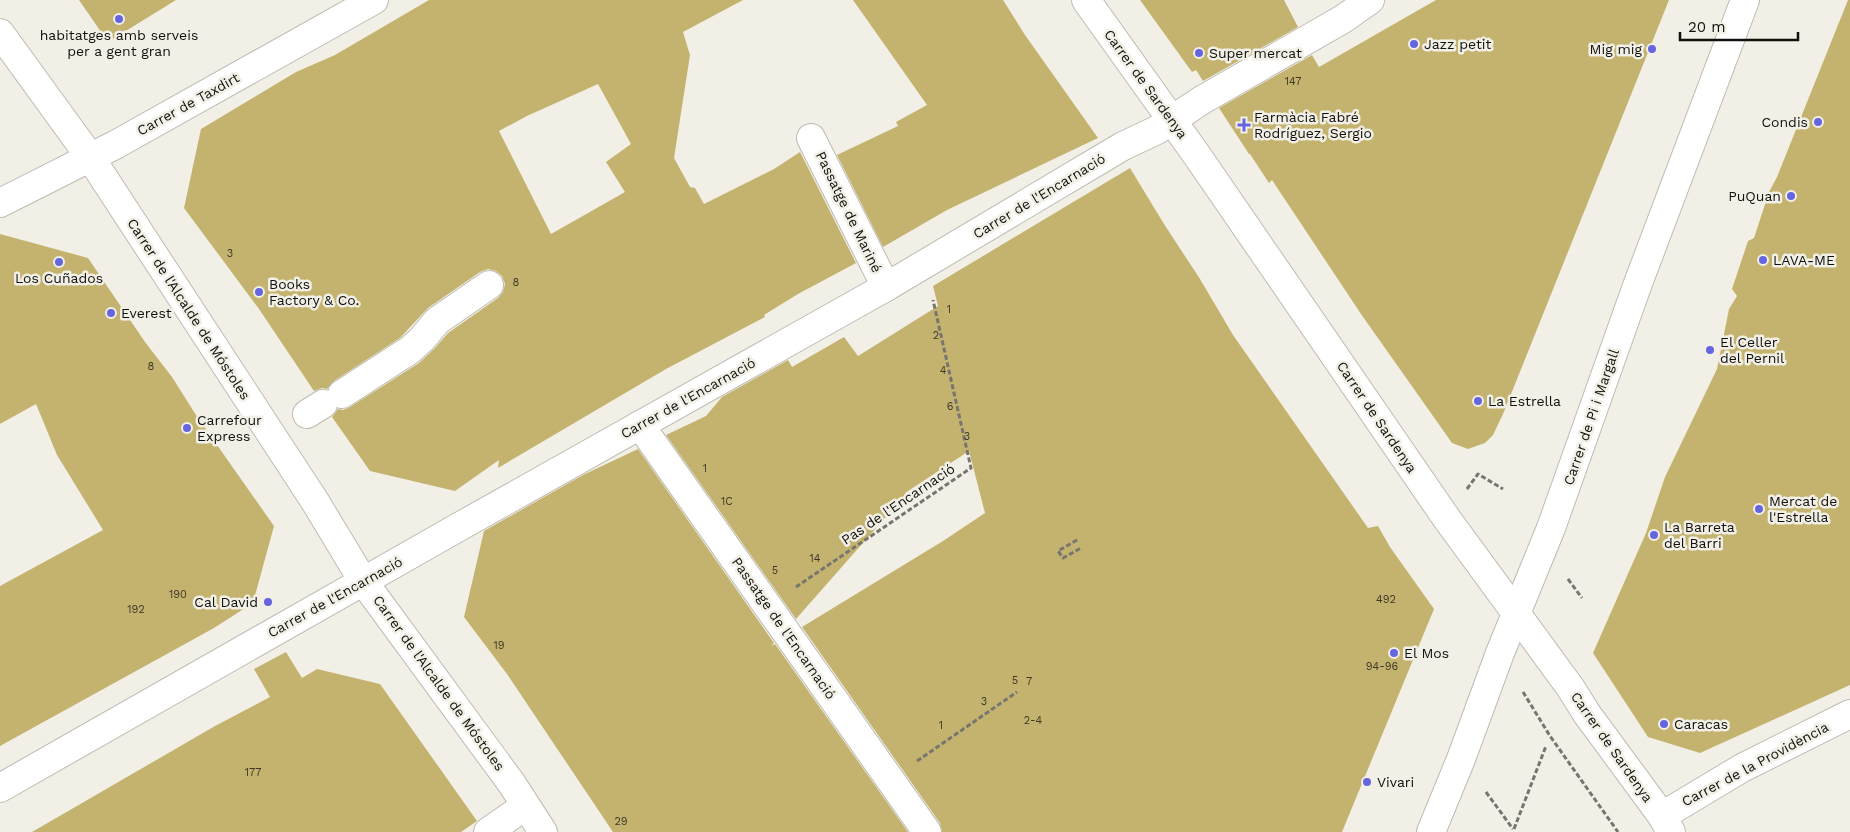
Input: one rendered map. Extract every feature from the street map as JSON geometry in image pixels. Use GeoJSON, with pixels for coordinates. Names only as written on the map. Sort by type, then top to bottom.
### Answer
{"type":"FeatureCollection","features":[{"type":"Feature","properties":{"kind":"street","name":"Carrer de Taxdirt"},"geometry":{"type":"LineString","coordinates":[[0,203],[90,157],[374,0]]}},
{"type":"Feature","properties":{"kind":"street","name":"Carrer de Sardenya"},"geometry":{"type":"LineString","coordinates":[[1086,0],[1172,120],[1447,519],[1496,584],[1666,824]]}},
{"type":"Feature","properties":{"kind":"street","name":"Carrer de l'Encarnació"},"geometry":{"type":"LineString","coordinates":[[0,788],[363,581],[886,287],[1123,146],[1157,130],[1202,100],[1344,19],[1370,0]]}},
{"type":"Feature","properties":{"kind":"street","name":"Carrer de Pi i Margall"},"geometry":{"type":"LineString","coordinates":[[1431,832],[1461,759],[1500,653],[1552,528],[1637,286],[1745,0]]}},
{"type":"Feature","properties":{"kind":"street","name":"Carrer de l'Alcalde de Móstoles"},"geometry":{"type":"LineString","coordinates":[[0,33],[90,157],[316,503],[363,581],[512,784],[543,832]]}},
{"type":"Feature","properties":{"kind":"street","name":"Passatge de Mariné"},"geometry":{"type":"LineString","coordinates":[[811,138],[886,287]]}},
{"type":"Feature","properties":{"kind":"street"},"geometry":{"type":"LineString","coordinates":[[324,404],[410,350],[422,339],[436,321],[489,285]]}},
{"type":"Feature","properties":{"kind":"street","name":"Passatge de l'Encarnació"},"geometry":{"type":"LineString","coordinates":[[640,425],[927,832]]}},
{"type":"Feature","properties":{"kind":"street","name":"Carrer de la Providència"},"geometry":{"type":"LineString","coordinates":[[1666,824],[1742,768],[1850,714]]}},
{"type":"Feature","properties":{"kind":"street"},"geometry":{"type":"LineString","coordinates":[[488,832],[525,806]]}},
{"type":"Feature","properties":{"kind":"path","name":"Pas de l'Encarnació"},"geometry":{"type":"LineString","coordinates":[[769,606],[971,468],[933,298]]}},
{"type":"Feature","properties":{"kind":"path"},"geometry":{"type":"LineString","coordinates":[[1463,496],[1478,474],[1503,489]]}},
{"type":"Feature","properties":{"kind":"path"},"geometry":{"type":"LineString","coordinates":[[1077,540],[1058,551],[1063,558],[1081,548]]}},
{"type":"Feature","properties":{"kind":"path"},"geometry":{"type":"LineString","coordinates":[[1567,578],[1582,598]]}},
{"type":"Feature","properties":{"kind":"path"},"geometry":{"type":"LineString","coordinates":[[1500,653],[1550,736],[1618,832]]}},
{"type":"Feature","properties":{"kind":"path"},"geometry":{"type":"LineString","coordinates":[[890,780],[1018,692]]}},
{"type":"Feature","properties":{"kind":"path"},"geometry":{"type":"LineString","coordinates":[[1482,787],[1514,829],[1546,746]]}},
{"type":"Feature","properties":{"kind":"building","name":"habitatges amb serveis per a gent gran"},"geometry":{"type":"Polygon","coordinates":[[[79,0],[176,0],[108,42],[79,0]]]}},
{"type":"Feature","properties":{"kind":"building"},"geometry":{"type":"Polygon","coordinates":[[[429,0],[743,0],[683,32],[690,55],[674,158],[690,187],[695,188],[704,204],[774,169],[800,152],[856,263],[798,294],[764,315],[765,317],[666,369],[498,468],[499,460],[455,491],[370,471],[332,417],[338,409],[343,410],[350,407],[419,363],[448,333],[498,298],[503,292],[505,284],[502,276],[496,271],[488,269],[480,272],[428,308],[400,338],[334,381],[327,389],[322,388],[314,391],[259,309],[184,208],[201,129],[296,72],[335,55],[429,0]],[[598,84],[527,116],[499,131],[551,234],[625,192],[606,162],[631,144],[598,84]]]}},
{"type":"Feature","properties":{"kind":"building"},"geometry":{"type":"Polygon","coordinates":[[[853,0],[1003,0],[1025,35],[1098,138],[947,210],[883,247],[837,155],[898,126],[896,122],[927,105],[853,0]]]}},
{"type":"Feature","properties":{"kind":"building"},"geometry":{"type":"Polygon","coordinates":[[[1140,0],[1284,0],[1298,27],[1203,81],[1196,70],[1192,72],[1140,0]]]}},
{"type":"Feature","properties":{"kind":"building"},"geometry":{"type":"Polygon","coordinates":[[[1436,0],[1669,0],[1503,414],[1493,435],[1485,443],[1468,449],[1452,443],[1361,314],[1272,180],[1269,183],[1219,108],[1312,55],[1319,67],[1436,0]]]}},
{"type":"Feature","properties":{"kind":"building"},"geometry":{"type":"Polygon","coordinates":[[[1848,0],[1850,0],[1850,685],[1700,753],[1648,737],[1593,653],[1646,533],[1665,477],[1717,369],[1729,309],[1737,296],[1732,289],[1748,241],[1754,238],[1769,192],[1777,177],[1848,0]]]}},
{"type":"Feature","properties":{"kind":"building"},"geometry":{"type":"Polygon","coordinates":[[[1130,168],[1233,335],[1368,528],[1378,526],[1390,547],[1434,609],[1342,832],[942,832],[940,823],[802,627],[943,541],[985,513],[969,451],[905,493],[796,619],[666,435],[706,416],[722,397],[788,360],[792,367],[844,337],[858,356],[938,306],[933,286],[1130,168]]]}},
{"type":"Feature","properties":{"kind":"building"},"geometry":{"type":"Polygon","coordinates":[[[0,234],[88,258],[274,526],[253,603],[214,628],[0,746],[0,586],[103,530],[57,455],[36,404],[0,424],[0,234]]]}},
{"type":"Feature","properties":{"kind":"building"},"geometry":{"type":"Polygon","coordinates":[[[638,449],[774,643],[771,646],[775,644],[908,832],[613,832],[507,674],[464,617],[484,531],[583,475],[638,449]]]}},
{"type":"Feature","properties":{"kind":"building"},"geometry":{"type":"Polygon","coordinates":[[[286,652],[302,678],[317,669],[380,684],[477,821],[461,832],[32,832],[215,726],[270,697],[254,669],[286,652]]]}},
{"type":"Feature","properties":{"kind":"place","name":"habitatges amb serveis per a gent gran"},"geometry":{"type":"Point","coordinates":[119,19]}},
{"type":"Feature","properties":{"kind":"place","name":"Jazz petit"},"geometry":{"type":"Point","coordinates":[1414,44]}},
{"type":"Feature","properties":{"kind":"place","name":"Mig mig"},"geometry":{"type":"Point","coordinates":[1652,49]}},
{"type":"Feature","properties":{"kind":"place","name":"Super mercat"},"geometry":{"type":"Point","coordinates":[1199,53]}},
{"type":"Feature","properties":{"kind":"place","name":"Condis"},"geometry":{"type":"Point","coordinates":[1818,122]}},
{"type":"Feature","properties":{"kind":"place","name":"Farmàcia Fabré Rodríguez, Sergio"},"geometry":{"type":"Point","coordinates":[1244,125]}},
{"type":"Feature","properties":{"kind":"place","name":"PuQuan"},"geometry":{"type":"Point","coordinates":[1791,196]}},
{"type":"Feature","properties":{"kind":"place","name":"LAVA-ME"},"geometry":{"type":"Point","coordinates":[1763,260]}},
{"type":"Feature","properties":{"kind":"place","name":"Los Cuñados"},"geometry":{"type":"Point","coordinates":[59,262]}},
{"type":"Feature","properties":{"kind":"place","name":"Books Factory & Co."},"geometry":{"type":"Point","coordinates":[259,292]}},
{"type":"Feature","properties":{"kind":"place","name":"Everest"},"geometry":{"type":"Point","coordinates":[111,313]}},
{"type":"Feature","properties":{"kind":"place","name":"El Celler del Pernil"},"geometry":{"type":"Point","coordinates":[1710,350]}},
{"type":"Feature","properties":{"kind":"place","name":"La Estrella"},"geometry":{"type":"Point","coordinates":[1478,401]}},
{"type":"Feature","properties":{"kind":"place","name":"Carrefour Express"},"geometry":{"type":"Point","coordinates":[187,428]}},
{"type":"Feature","properties":{"kind":"place","name":"Mercat de l'Estrella"},"geometry":{"type":"Point","coordinates":[1759,509]}},
{"type":"Feature","properties":{"kind":"place","name":"La Barreta del Barri"},"geometry":{"type":"Point","coordinates":[1654,535]}},
{"type":"Feature","properties":{"kind":"place","name":"Cal David"},"geometry":{"type":"Point","coordinates":[268,602]}},
{"type":"Feature","properties":{"kind":"place","name":"El Mos"},"geometry":{"type":"Point","coordinates":[1394,653]}},
{"type":"Feature","properties":{"kind":"place","name":"Caracas"},"geometry":{"type":"Point","coordinates":[1664,724]}},
{"type":"Feature","properties":{"kind":"place","name":"Vivari"},"geometry":{"type":"Point","coordinates":[1367,782]}}]}
